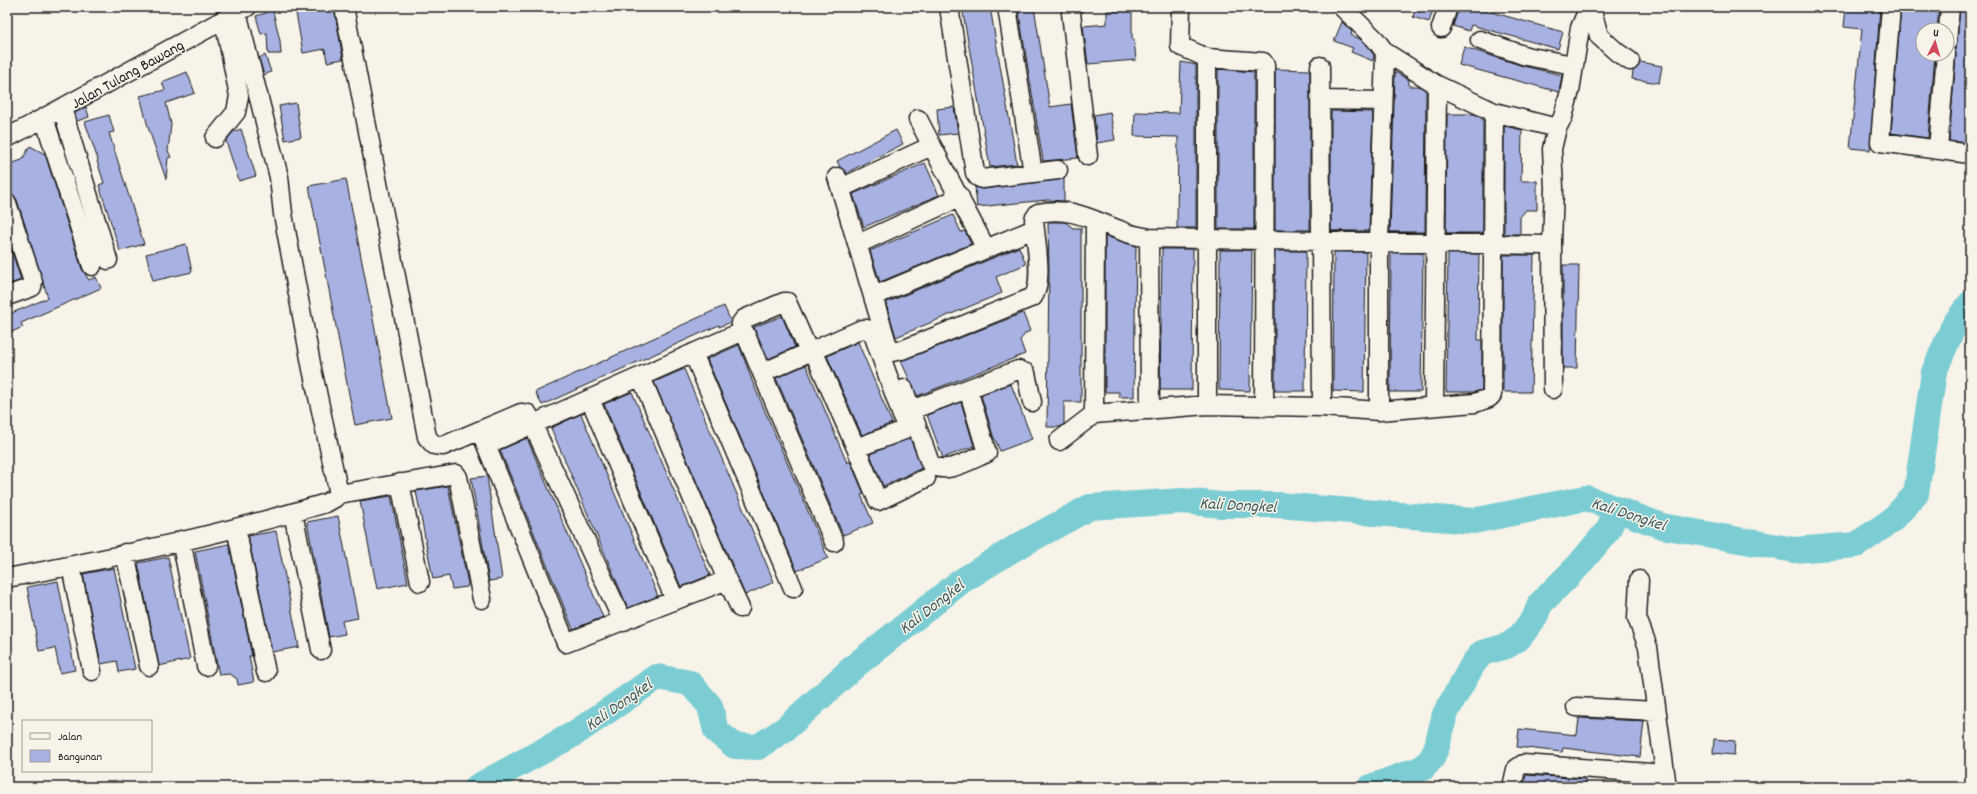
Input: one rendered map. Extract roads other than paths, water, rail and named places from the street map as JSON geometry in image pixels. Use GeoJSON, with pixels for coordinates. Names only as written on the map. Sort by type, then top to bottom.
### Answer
{"type":"FeatureCollection","features":[{"type":"Feature","properties":{"kind":"street"},"geometry":{"type":"LineString","coordinates":[[344,7],[427,437],[434,444],[443,446],[484,438],[526,412],[533,423],[623,622]]}},
{"type":"Feature","properties":{"kind":"street"},"geometry":{"type":"LineString","coordinates":[[949,7],[975,173],[982,179],[1058,170]]}},
{"type":"Feature","properties":{"kind":"street"},"geometry":{"type":"LineString","coordinates":[[1007,7],[1034,173]]}},
{"type":"Feature","properties":{"kind":"street"},"geometry":{"type":"LineString","coordinates":[[1073,7],[1070,12],[1088,156]]}},
{"type":"Feature","properties":{"kind":"street"},"geometry":{"type":"LineString","coordinates":[[1181,7],[1179,45],[1207,58],[1261,62],[1265,65],[1264,406]]}},
{"type":"Feature","properties":{"kind":"street"},"geometry":{"type":"LineString","coordinates":[[1342,7],[1375,39],[1385,52],[1437,85],[1494,112],[1557,128]]}},
{"type":"Feature","properties":{"kind":"street"},"geometry":{"type":"LineString","coordinates":[[1441,28],[1448,7]]}},
{"type":"Feature","properties":{"kind":"street"},"geometry":{"type":"LineString","coordinates":[[1590,7],[1599,36],[1618,53],[1630,61]]}},
{"type":"Feature","properties":{"kind":"street"},"geometry":{"type":"LineString","coordinates":[[1553,389],[1552,243],[1554,188],[1552,149],[1557,128],[1563,117],[1570,91],[1580,28],[1590,7]]}},
{"type":"Feature","properties":{"kind":"street"},"geometry":{"type":"LineString","coordinates":[[1892,7],[1880,142],[1970,154]]}},
{"type":"Feature","properties":{"kind":"street"},"geometry":{"type":"LineString","coordinates":[[1949,22],[1950,7]]}},
{"type":"Feature","properties":{"kind":"street"},"geometry":{"type":"LineString","coordinates":[[215,138],[236,112],[239,96],[236,13]]}},
{"type":"Feature","properties":{"kind":"street"},"geometry":{"type":"LineString","coordinates":[[236,13],[279,177],[283,214],[312,369],[339,494]]}},
{"type":"Feature","properties":{"kind":"street","name":"Jalan Tulang Bawang"},"geometry":{"type":"LineString","coordinates":[[7,138],[236,13]]}},
{"type":"Feature","properties":{"kind":"street"},"geometry":{"type":"LineString","coordinates":[[1480,40],[1526,56],[1573,65]]}},
{"type":"Feature","properties":{"kind":"street"},"geometry":{"type":"LineString","coordinates":[[1379,411],[1379,242],[1382,101],[1385,52]]}},
{"type":"Feature","properties":{"kind":"street"},"geometry":{"type":"LineString","coordinates":[[1207,58],[1207,405]]}},
{"type":"Feature","properties":{"kind":"street"},"geometry":{"type":"LineString","coordinates":[[1938,149],[1945,62]]}},
{"type":"Feature","properties":{"kind":"street"},"geometry":{"type":"LineString","coordinates":[[1320,66],[1322,407]]}},
{"type":"Feature","properties":{"kind":"street"},"geometry":{"type":"LineString","coordinates":[[1434,406],[1437,85]]}},
{"type":"Feature","properties":{"kind":"street"},"geometry":{"type":"LineString","coordinates":[[1320,100],[1382,101]]}},
{"type":"Feature","properties":{"kind":"street"},"geometry":{"type":"LineString","coordinates":[[62,108],[108,260]]}},
{"type":"Feature","properties":{"kind":"street"},"geometry":{"type":"LineString","coordinates":[[1059,442],[1094,414],[1207,405],[1322,407],[1379,411],[1475,403],[1489,398],[1492,395],[1494,112]]}},
{"type":"Feature","properties":{"kind":"street"},"geometry":{"type":"LineString","coordinates":[[44,118],[92,266]]}},
{"type":"Feature","properties":{"kind":"street"},"geometry":{"type":"LineString","coordinates":[[918,119],[988,248]]}},
{"type":"Feature","properties":{"kind":"street"},"geometry":{"type":"LineString","coordinates":[[933,148],[927,148],[839,183],[874,296],[886,343],[892,352],[930,464],[935,468],[946,469],[987,453],[968,389]]}},
{"type":"Feature","properties":{"kind":"street"},"geometry":{"type":"LineString","coordinates":[[858,244],[960,198]]}},
{"type":"Feature","properties":{"kind":"street"},"geometry":{"type":"LineString","coordinates":[[7,203],[33,282],[32,287],[7,296]]}},
{"type":"Feature","properties":{"kind":"street"},"geometry":{"type":"LineString","coordinates":[[892,352],[902,350],[1033,297],[1037,291],[1038,273],[1034,218],[1038,213],[1048,210],[1077,212],[1124,232],[1149,238],[1544,245],[1552,243]]}},
{"type":"Feature","properties":{"kind":"street"},"geometry":{"type":"LineString","coordinates":[[1094,414],[1095,220]]}},
{"type":"Feature","properties":{"kind":"street"},"geometry":{"type":"LineString","coordinates":[[874,296],[1034,229]]}},
{"type":"Feature","properties":{"kind":"street"},"geometry":{"type":"LineString","coordinates":[[1149,238],[1150,410]]}},
{"type":"Feature","properties":{"kind":"street"},"geometry":{"type":"LineString","coordinates":[[741,332],[741,323],[744,319],[787,302],[856,448],[878,501],[926,478]]}},
{"type":"Feature","properties":{"kind":"street"},"geometry":{"type":"LineString","coordinates":[[762,372],[862,329],[867,329],[873,334],[906,427],[902,431],[856,448]]}},
{"type":"Feature","properties":{"kind":"street"},"geometry":{"type":"LineString","coordinates":[[533,423],[741,332]]}},
{"type":"Feature","properties":{"kind":"street"},"geometry":{"type":"LineString","coordinates":[[741,332],[745,334],[762,372],[834,542]]}},
{"type":"Feature","properties":{"kind":"street"},"geometry":{"type":"LineString","coordinates":[[693,353],[793,588]]}},
{"type":"Feature","properties":{"kind":"street"},"geometry":{"type":"LineString","coordinates":[[911,410],[1018,370],[1026,373],[1032,402]]}},
{"type":"Feature","properties":{"kind":"street"},"geometry":{"type":"LineString","coordinates":[[641,377],[740,608]]}},
{"type":"Feature","properties":{"kind":"street"},"geometry":{"type":"LineString","coordinates":[[590,399],[675,600]]}},
{"type":"Feature","properties":{"kind":"street"},"geometry":{"type":"LineString","coordinates":[[484,438],[564,642],[569,644],[727,580]]}},
{"type":"Feature","properties":{"kind":"street"},"geometry":{"type":"LineString","coordinates":[[7,578],[71,566],[236,528],[326,503],[339,494],[453,473],[458,477],[482,599]]}},
{"type":"Feature","properties":{"kind":"street"},"geometry":{"type":"LineString","coordinates":[[400,483],[420,582]]}},
{"type":"Feature","properties":{"kind":"street"},"geometry":{"type":"LineString","coordinates":[[293,513],[321,650]]}},
{"type":"Feature","properties":{"kind":"street"},"geometry":{"type":"LineString","coordinates":[[236,528],[266,672]]}},
{"type":"Feature","properties":{"kind":"street"},"geometry":{"type":"LineString","coordinates":[[181,540],[206,666]]}},
{"type":"Feature","properties":{"kind":"street"},"geometry":{"type":"LineString","coordinates":[[125,553],[149,666]]}},
{"type":"Feature","properties":{"kind":"street"},"geometry":{"type":"LineString","coordinates":[[71,566],[92,671]]}},
{"type":"Feature","properties":{"kind":"street"},"geometry":{"type":"LineString","coordinates":[[1512,787],[1516,769],[1523,764],[1666,781],[1648,647],[1637,618],[1639,580]]}},
{"type":"Feature","properties":{"kind":"street"},"geometry":{"type":"LineString","coordinates":[[1576,707],[1656,711]]}},
{"type":"Feature","properties":{"kind":"waterway","name":"Kali Dongkel"},"geometry":{"type":"LineString","coordinates":[[477,787],[574,734],[657,677],[690,683],[710,706],[716,731],[735,746],[758,747],[785,729],[856,665],[960,582],[1015,548],[1090,507],[1183,501],[1221,505],[1278,505],[1473,521],[1586,498],[1662,526],[1794,550],[1856,545],[1891,521],[1916,494],[1934,372],[1954,325],[1970,304]]}},
{"type":"Feature","properties":{"kind":"waterway"},"geometry":{"type":"LineString","coordinates":[[1371,787],[1423,768],[1432,758],[1437,746],[1445,714],[1473,664],[1482,653],[1507,646],[1519,638],[1535,617],[1540,604],[1578,566],[1608,530],[1617,510]]}}]}
